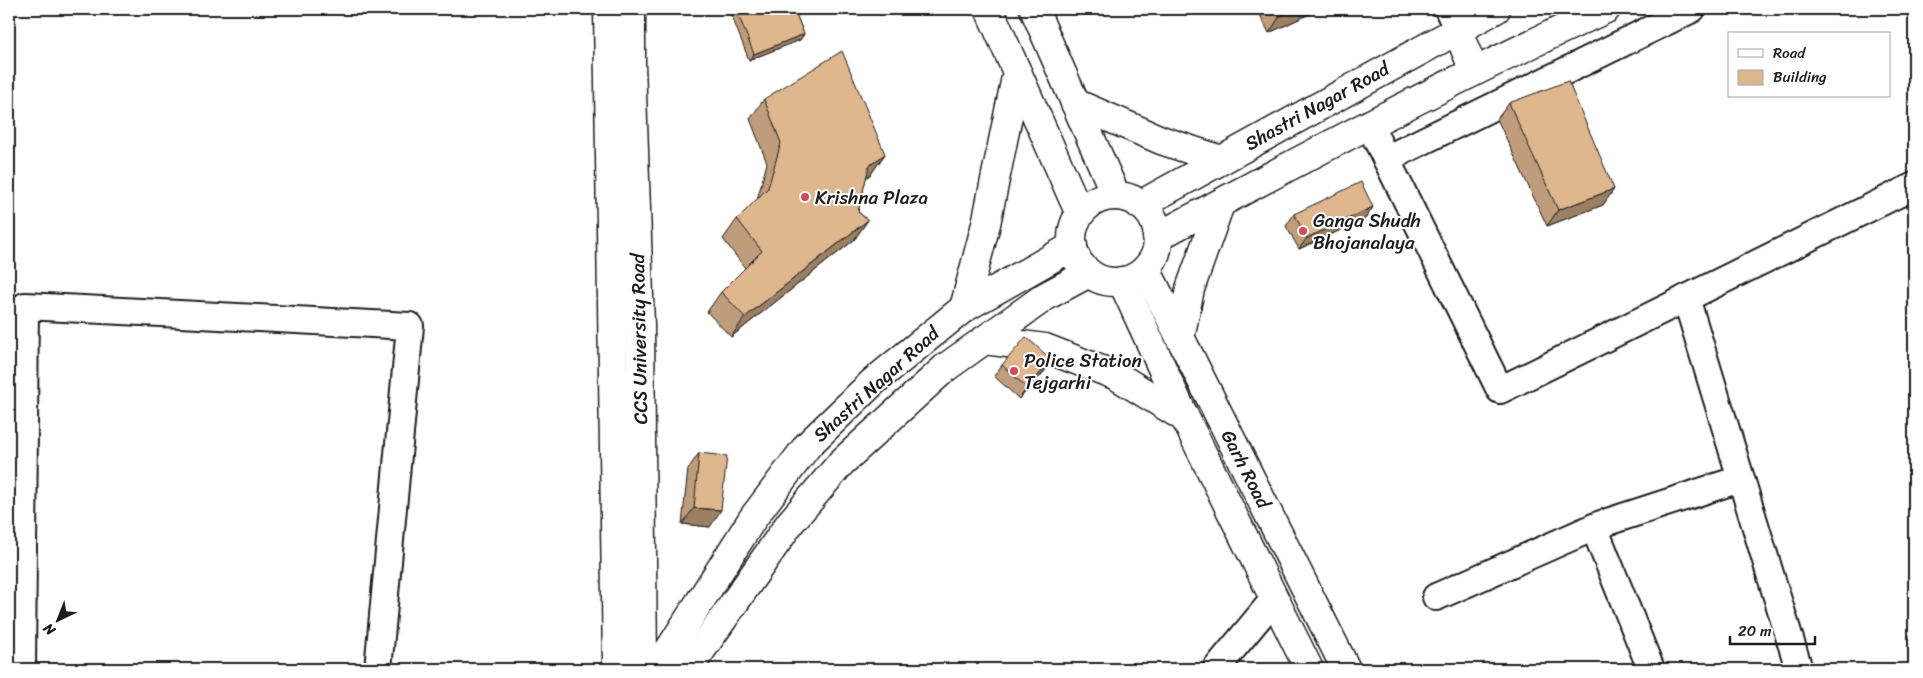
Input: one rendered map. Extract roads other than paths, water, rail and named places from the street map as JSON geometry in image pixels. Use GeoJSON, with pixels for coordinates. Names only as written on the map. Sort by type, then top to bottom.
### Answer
{"type":"FeatureCollection","features":[{"type":"Feature","properties":{"kind":"main road","name":"CCS University Road"},"geometry":{"type":"LineString","coordinates":[[608,9],[620,63],[640,324],[643,669]]}},
{"type":"Feature","properties":{"kind":"main road","name":"CCS University Road"},"geometry":{"type":"LineString","coordinates":[[617,669],[620,63],[632,9]]}},
{"type":"Feature","properties":{"kind":"main road"},"geometry":{"type":"LineString","coordinates":[[989,9],[1080,214],[1074,226],[1072,240],[1081,265],[1089,273],[1103,281],[1131,279],[1146,269],[1153,260],[1158,246],[1152,218],[1128,201],[1075,103],[1034,9]]}},
{"type":"Feature","properties":{"kind":"main road","name":"Shastri Nagar Road"},"geometry":{"type":"LineString","coordinates":[[1080,214],[1102,198],[1128,201],[1221,160],[1453,19],[1496,9]]}},
{"type":"Feature","properties":{"kind":"main road"},"geometry":{"type":"LineString","coordinates":[[1157,237],[1369,124],[1474,71],[1606,9]]}},
{"type":"Feature","properties":{"kind":"main road"},"geometry":{"type":"LineString","coordinates":[[1453,19],[1474,71]]}},
{"type":"Feature","properties":{"kind":"main road"},"geometry":{"type":"LineString","coordinates":[[964,308],[986,224],[1017,72]]}},
{"type":"Feature","properties":{"kind":"main road"},"geometry":{"type":"LineString","coordinates":[[1075,103],[1161,140],[1221,160]]}},
{"type":"Feature","properties":{"kind":"main road"},"geometry":{"type":"LineString","coordinates":[[1180,338],[1190,289],[1220,204]]}},
{"type":"Feature","properties":{"kind":"main road","name":"Shastri Nagar Road"},"geometry":{"type":"LineString","coordinates":[[657,669],[754,518],[808,445],[873,382],[964,308],[1073,246]]}},
{"type":"Feature","properties":{"kind":"main road","name":"Garh Road"},"geometry":{"type":"LineString","coordinates":[[1146,269],[1346,669]]}},
{"type":"Feature","properties":{"kind":"main road"},"geometry":{"type":"LineString","coordinates":[[688,669],[790,523],[842,462],[944,368],[1046,296],[1089,273]]}},
{"type":"Feature","properties":{"kind":"main road","name":"Garh Road"},"geometry":{"type":"LineString","coordinates":[[1122,281],[1185,418],[1309,669]]}},
{"type":"Feature","properties":{"kind":"main road"},"geometry":{"type":"LineString","coordinates":[[984,340],[1045,348],[1118,376],[1185,418]]}},
{"type":"Feature","properties":{"kind":"street"},"geometry":{"type":"LineString","coordinates":[[1386,159],[1692,9]]}},
{"type":"Feature","properties":{"kind":"street"},"geometry":{"type":"LineString","coordinates":[[1369,124],[1500,390],[1914,186]]}},
{"type":"Feature","properties":{"kind":"street"},"geometry":{"type":"LineString","coordinates":[[1686,298],[1799,669]]}},
{"type":"Feature","properties":{"kind":"street"},"geometry":{"type":"LineString","coordinates":[[22,669],[25,306],[410,326],[378,669]]}},
{"type":"Feature","properties":{"kind":"street"},"geometry":{"type":"LineString","coordinates":[[1436,597],[1594,527],[1740,479]]}},
{"type":"Feature","properties":{"kind":"street"},"geometry":{"type":"LineString","coordinates":[[1594,527],[1650,669]]}},
{"type":"Feature","properties":{"kind":"street"},"geometry":{"type":"LineString","coordinates":[[1216,669],[1274,599]]}},
{"type":"Feature","properties":{"kind":"place","name":"Krishna Plaza"},"geometry":{"type":"Point","coordinates":[805,197]}},
{"type":"Feature","properties":{"kind":"place","name":"Ganga Shudh Bhojanalaya"},"geometry":{"type":"Point","coordinates":[1303,231]}},
{"type":"Feature","properties":{"kind":"place","name":"Police Station Tejgarhi"},"geometry":{"type":"Point","coordinates":[1014,371]}}]}
